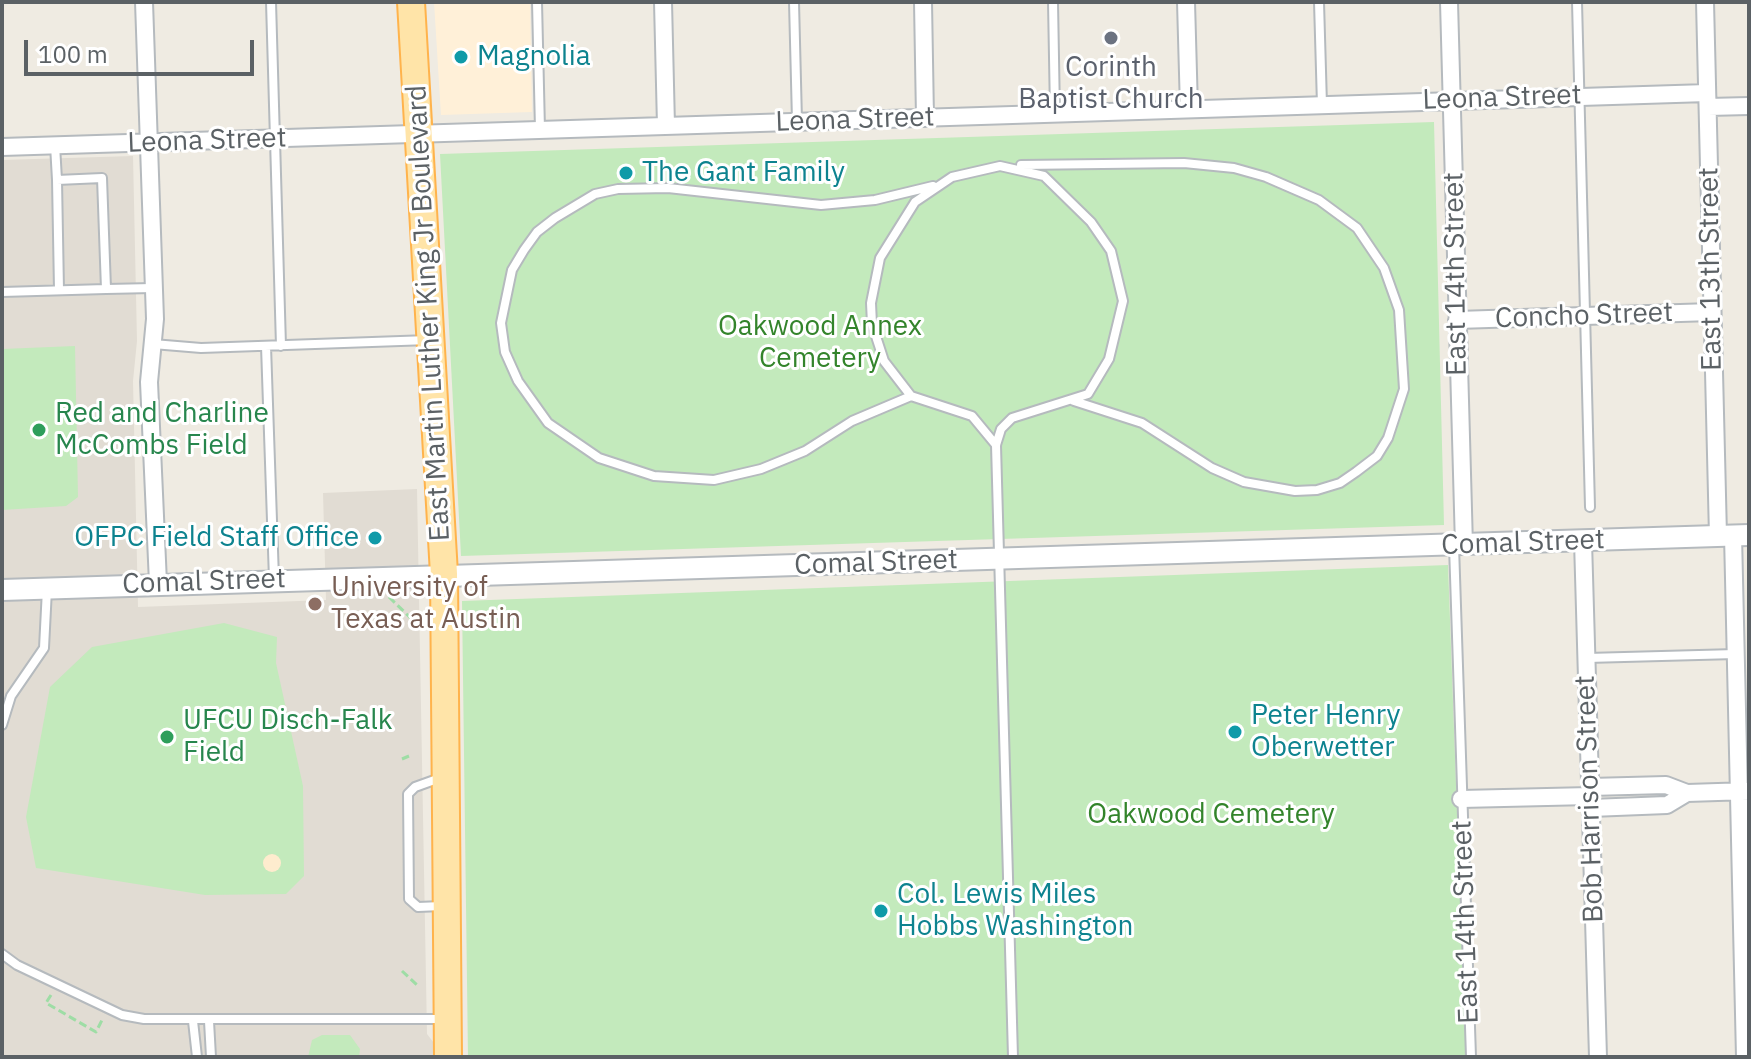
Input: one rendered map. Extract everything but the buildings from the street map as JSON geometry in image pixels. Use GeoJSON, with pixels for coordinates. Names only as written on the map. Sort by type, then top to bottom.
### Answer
{"type":"FeatureCollection","features":[{"type":"Feature","properties":{"kind":"main road","name":"East Martin Luther King Jr Boulevard"},"geometry":{"type":"LineString","coordinates":[[411,2],[444,574],[448,1057]]}},
{"type":"Feature","properties":{"kind":"street"},"geometry":{"type":"LineString","coordinates":[[144,2],[154,288],[149,382],[158,583]]}},
{"type":"Feature","properties":{"kind":"street"},"geometry":{"type":"LineString","coordinates":[[663,2],[666,126]]}},
{"type":"Feature","properties":{"kind":"street"},"geometry":{"type":"LineString","coordinates":[[923,2],[925,118]]}},
{"type":"Feature","properties":{"kind":"street"},"geometry":{"type":"LineString","coordinates":[[1186,2],[1189,109]]}},
{"type":"Feature","properties":{"kind":"street","name":"East 14th Street"},"geometry":{"type":"LineString","coordinates":[[1449,2],[1459,546]]}},
{"type":"Feature","properties":{"kind":"street","name":"East 13th Street"},"geometry":{"type":"LineString","coordinates":[[1705,2],[1712,312],[1733,535],[1736,654],[1745,791],[1745,1057]]}},
{"type":"Feature","properties":{"kind":"street","name":"Leona Street"},"geometry":{"type":"LineString","coordinates":[[2,147],[1579,96],[1707,100],[1749,106]]}},
{"type":"Feature","properties":{"kind":"street","name":"Concho Street"},"geometry":{"type":"LineString","coordinates":[[1457,320],[1712,312]]}},
{"type":"Feature","properties":{"kind":"street","name":"Comal Street"},"geometry":{"type":"LineString","coordinates":[[2,590],[1733,535]]}},
{"type":"Feature","properties":{"kind":"street","name":"Bob Harrison Street"},"geometry":{"type":"LineString","coordinates":[[1583,541],[1598,1057]]}},
{"type":"Feature","properties":{"kind":"street"},"geometry":{"type":"LineString","coordinates":[[1461,799],[1590,797],[1667,805],[1687,793],[1745,791]]}},
{"type":"Feature","properties":{"kind":"lane"},"geometry":{"type":"LineString","coordinates":[[271,2],[281,346]]}},
{"type":"Feature","properties":{"kind":"lane"},"geometry":{"type":"LineString","coordinates":[[537,2],[540,130]]}},
{"type":"Feature","properties":{"kind":"lane"},"geometry":{"type":"LineString","coordinates":[[794,2],[798,122]]}},
{"type":"Feature","properties":{"kind":"lane"},"geometry":{"type":"LineString","coordinates":[[1053,2],[1055,114]]}},
{"type":"Feature","properties":{"kind":"lane"},"geometry":{"type":"LineString","coordinates":[[1319,2],[1322,105]]}},
{"type":"Feature","properties":{"kind":"lane"},"geometry":{"type":"LineString","coordinates":[[1577,2],[1590,507]]}},
{"type":"Feature","properties":{"kind":"lane"},"geometry":{"type":"LineString","coordinates":[[55,145],[59,290]]}},
{"type":"Feature","properties":{"kind":"lane"},"geometry":{"type":"LineString","coordinates":[[911,396],[852,421],[805,451],[761,469],[714,480],[654,476],[599,458],[548,423],[518,381],[505,352],[501,323],[512,270],[537,232],[555,218],[595,194],[618,189],[668,188],[821,205],[875,200],[941,183],[967,171],[1000,166],[1184,163],[1234,168],[1266,177],[1319,200],[1357,228],[1374,248],[1394,289],[1405,363],[1398,412],[1377,456],[1340,483],[1295,491],[1244,482],[1212,468],[1142,423],[1074,401]]}},
{"type":"Feature","properties":{"kind":"lane"},"geometry":{"type":"LineString","coordinates":[[1000,166],[1044,176],[1091,222],[1117,267],[1123,301],[1117,339],[1088,394],[1074,401],[1031,410],[1012,418],[1001,429],[996,445],[1013,1057]]}},
{"type":"Feature","properties":{"kind":"lane"},"geometry":{"type":"LineString","coordinates":[[57,180],[102,178],[106,289]]}},
{"type":"Feature","properties":{"kind":"lane"},"geometry":{"type":"LineString","coordinates":[[941,183],[915,202],[880,258],[871,303],[872,324],[884,361],[911,396],[972,416],[996,445]]}},
{"type":"Feature","properties":{"kind":"lane"},"geometry":{"type":"LineString","coordinates":[[2,292],[154,288]]}},
{"type":"Feature","properties":{"kind":"lane"},"geometry":{"type":"LineString","coordinates":[[153,344],[201,348],[429,340]]}},
{"type":"Feature","properties":{"kind":"lane"},"geometry":{"type":"LineString","coordinates":[[266,346],[274,579]]}},
{"type":"Feature","properties":{"kind":"lane","name":"East 14th Street"},"geometry":{"type":"LineString","coordinates":[[1459,546],[1461,799],[1471,1057]]}},
{"type":"Feature","properties":{"kind":"lane"},"geometry":{"type":"LineString","coordinates":[[2,725],[11,696],[44,648],[47,588]]}},
{"type":"Feature","properties":{"kind":"lane"},"geometry":{"type":"LineString","coordinates":[[1586,658],[1736,654]]}},
{"type":"Feature","properties":{"kind":"lane"},"geometry":{"type":"LineString","coordinates":[[445,777],[415,787],[408,794],[408,809],[409,899],[418,907],[446,906]]}},
{"type":"Feature","properties":{"kind":"lane"},"geometry":{"type":"LineString","coordinates":[[2,957],[122,1015],[193,1021],[447,1019]]}},
{"type":"Feature","properties":{"kind":"lane"},"geometry":{"type":"LineString","coordinates":[[193,1021],[197,1057]]}},
{"type":"Feature","properties":{"kind":"lane"},"geometry":{"type":"LineString","coordinates":[[209,1021],[211,1057]]}},
{"type":"Feature","properties":{"kind":"path"},"geometry":{"type":"LineString","coordinates":[[389,597],[423,630]]}},
{"type":"Feature","properties":{"kind":"path"},"geometry":{"type":"LineString","coordinates":[[402,759],[409,756]]}},
{"type":"Feature","properties":{"kind":"path"},"geometry":{"type":"LineString","coordinates":[[402,971],[417,985]]}},
{"type":"Feature","properties":{"kind":"path"},"geometry":{"type":"LineString","coordinates":[[51,995],[46,1003],[96,1032],[103,1018]]}},
{"type":"Feature","properties":{"kind":"shaded area","name":"Magnolia"},"geometry":{"type":"Polygon","coordinates":[[[434,2],[530,2],[532,112],[441,115],[434,2]]]}},
{"type":"Feature","properties":{"kind":"shaded area","name":"University of Texas at Austin"},"geometry":{"type":"Polygon","coordinates":[[[133,156],[137,341],[133,381],[138,607],[326,600],[323,493],[417,489],[427,1034],[434,1043],[434,1057],[2,1057],[2,160],[133,156]]]}},
{"type":"Feature","properties":{"kind":"green space","name":"Oakwood Annex Cemetery"},"geometry":{"type":"Polygon","coordinates":[[[1434,122],[1444,525],[461,556],[440,154],[1434,122]]]}},
{"type":"Feature","properties":{"kind":"green space","name":"Red and Charline McCombs Field"},"geometry":{"type":"Polygon","coordinates":[[[75,346],[78,497],[66,506],[2,510],[2,349],[75,346]]]}},
{"type":"Feature","properties":{"kind":"green space","name":"Oakwood Cemetery"},"geometry":{"type":"Polygon","coordinates":[[[1448,565],[1466,1057],[468,1057],[462,601],[1448,565]]]}},
{"type":"Feature","properties":{"kind":"green space","name":"UFCU Disch-Falk Field"},"geometry":{"type":"Polygon","coordinates":[[[224,623],[277,637],[276,663],[303,786],[304,876],[286,894],[205,895],[36,868],[26,817],[50,687],[92,647],[224,623]]]}},
{"type":"Feature","properties":{"kind":"green space"},"geometry":{"type":"Polygon","coordinates":[[[322,1035],[350,1035],[360,1049],[359,1057],[308,1057],[312,1040],[322,1035]]]}},
{"type":"Feature","properties":{"kind":"sand"},"geometry":{"type":"Polygon","coordinates":[[[268,854],[276,854],[281,863],[279,870],[268,872],[263,867],[263,859],[268,854]]]}},
{"type":"Feature","properties":{"kind":"place","name":"Corinth Baptist Church"},"geometry":{"type":"Point","coordinates":[1111,38]}},
{"type":"Feature","properties":{"kind":"place","name":"Magnolia"},"geometry":{"type":"Point","coordinates":[461,57]}},
{"type":"Feature","properties":{"kind":"place","name":"The Gant Family"},"geometry":{"type":"Point","coordinates":[626,173]}},
{"type":"Feature","properties":{"kind":"place","name":"Red and Charline McCombs Field"},"geometry":{"type":"Point","coordinates":[39,430]}},
{"type":"Feature","properties":{"kind":"place","name":"OFPC Field Staff Office"},"geometry":{"type":"Point","coordinates":[375,538]}},
{"type":"Feature","properties":{"kind":"place","name":"University of Texas at Austin"},"geometry":{"type":"Point","coordinates":[315,604]}},
{"type":"Feature","properties":{"kind":"place","name":"Peter Henry Oberwetter"},"geometry":{"type":"Point","coordinates":[1235,732]}},
{"type":"Feature","properties":{"kind":"place","name":"UFCU Disch-Falk Field"},"geometry":{"type":"Point","coordinates":[167,737]}},
{"type":"Feature","properties":{"kind":"place","name":"Col. Lewis Miles Hobbs Washington"},"geometry":{"type":"Point","coordinates":[881,911]}}]}
